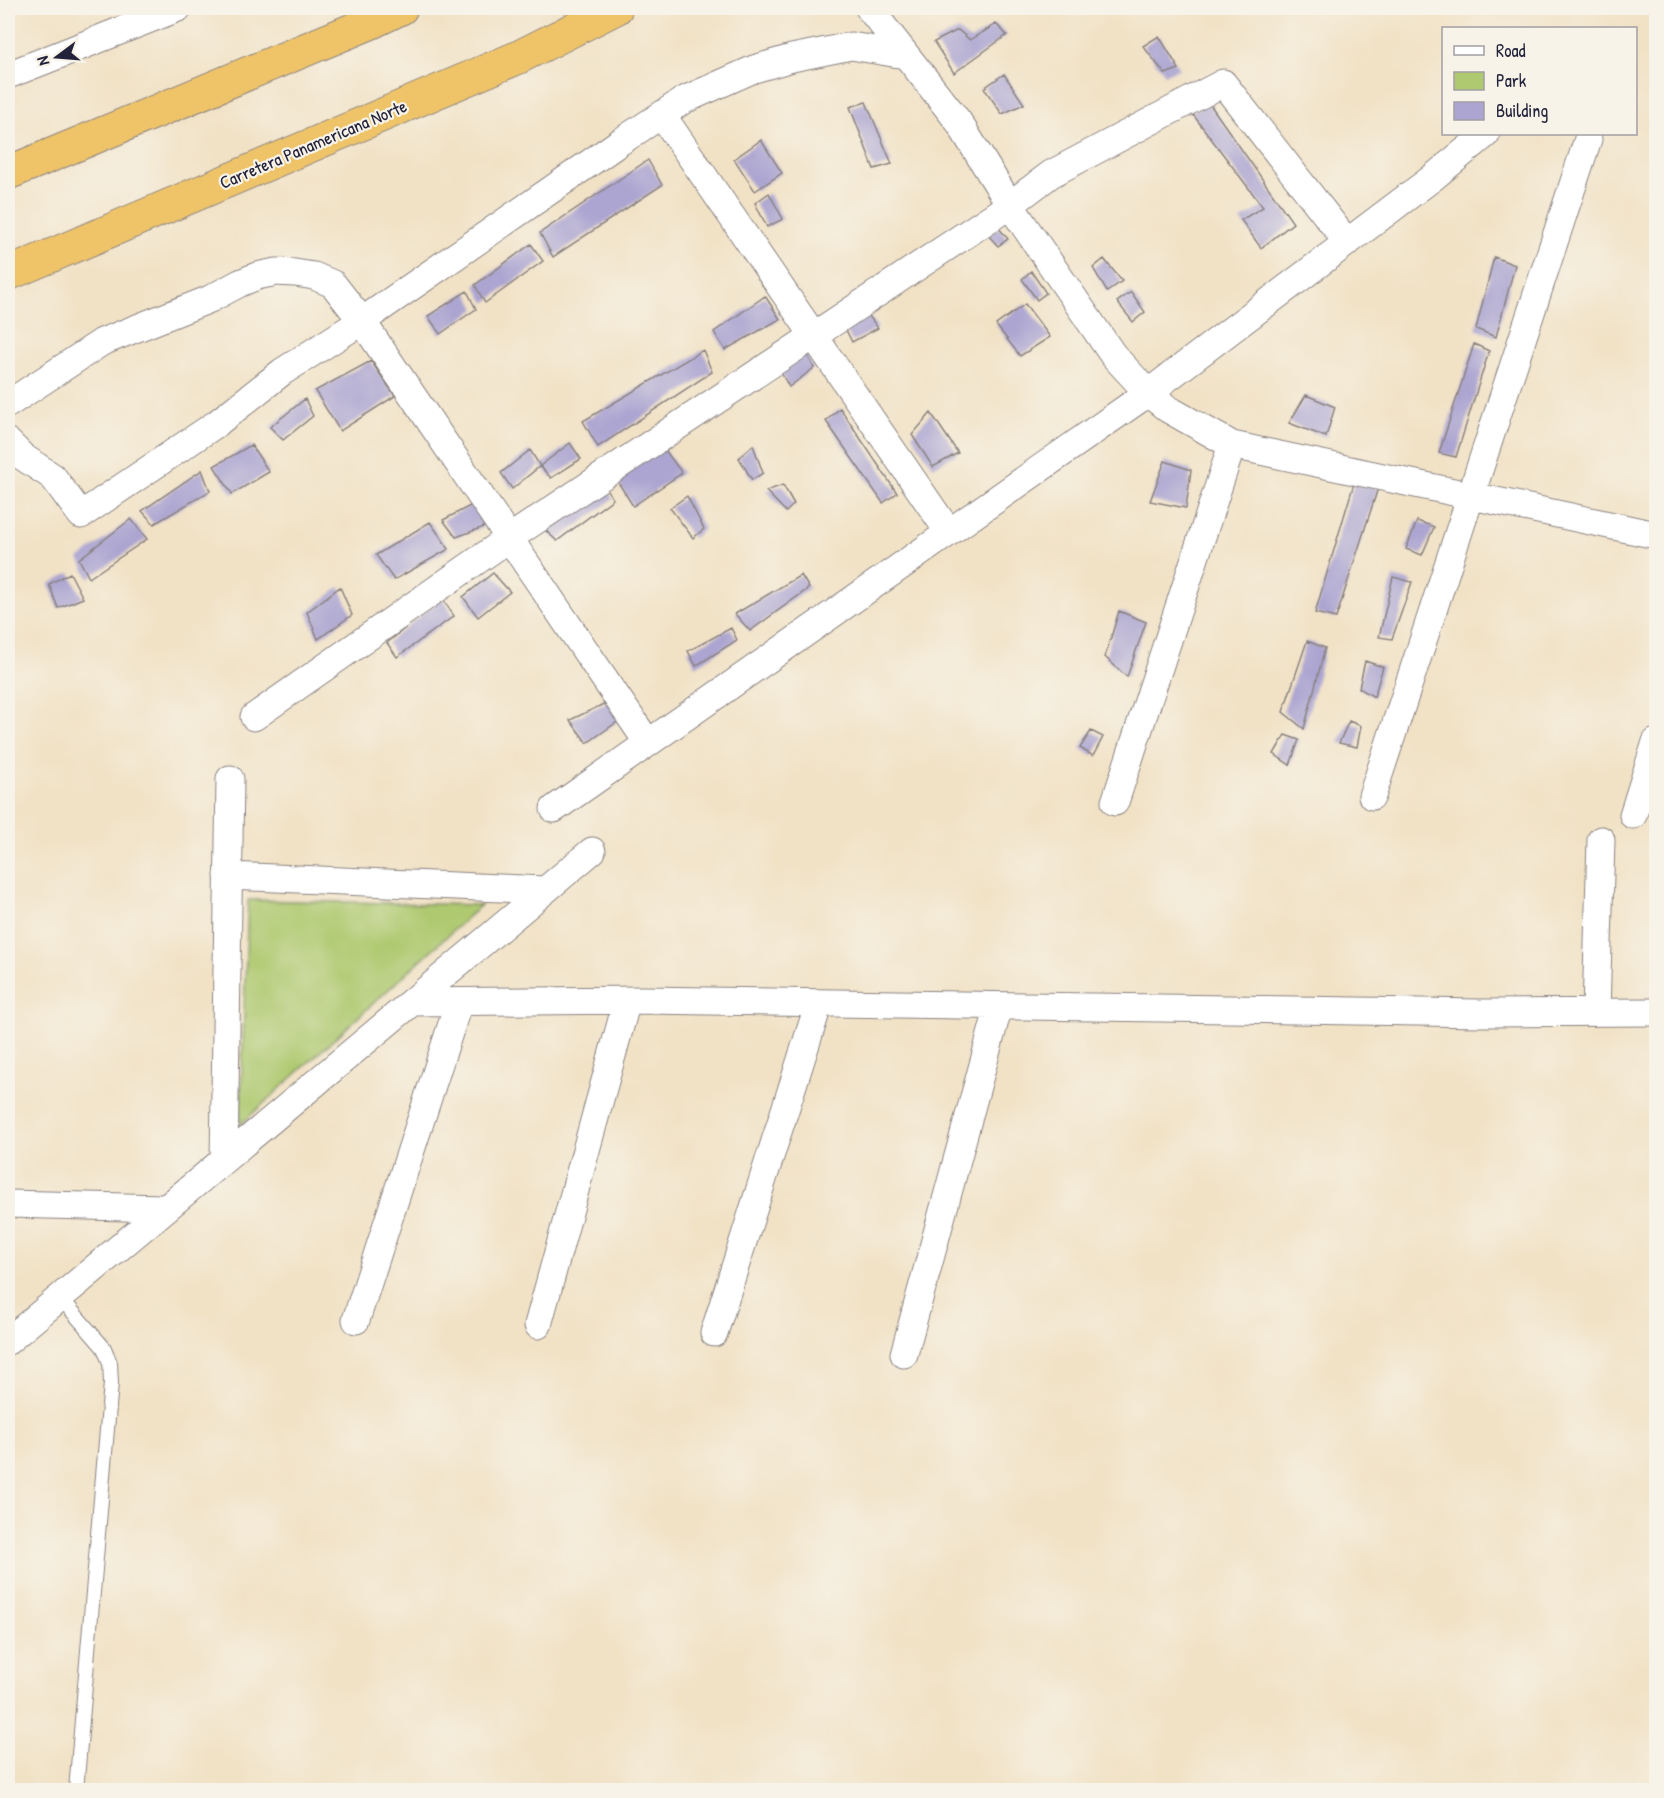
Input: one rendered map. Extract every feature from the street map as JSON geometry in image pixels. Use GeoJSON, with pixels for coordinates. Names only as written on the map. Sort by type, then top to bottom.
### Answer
{"type":"FeatureCollection","features":[{"type":"Feature","properties":{"kind":"highway"},"geometry":{"type":"LineString","coordinates":[[8,173],[401,8]]}},
{"type":"Feature","properties":{"kind":"highway","name":"Carretera Panamericana Norte"},"geometry":{"type":"LineString","coordinates":[[8,274],[519,57],[616,8]]}},
{"type":"Feature","properties":{"kind":"street"},"geometry":{"type":"LineString","coordinates":[[869,8],[958,121],[1010,205],[1113,355],[1148,393],[1168,409],[1233,445],[1656,535]]}},
{"type":"Feature","properties":{"kind":"street"},"geometry":{"type":"LineString","coordinates":[[8,75],[162,11]]}},
{"type":"Feature","properties":{"kind":"street"},"geometry":{"type":"LineString","coordinates":[[8,442],[23,456],[53,477],[81,515],[216,424],[282,372],[362,321],[684,100],[754,69],[792,58],[851,46],[905,55]]}},
{"type":"Feature","properties":{"kind":"street"},"geometry":{"type":"LineString","coordinates":[[254,717],[508,539],[1010,205],[1051,174],[1223,82],[1347,242]]}},
{"type":"Feature","properties":{"kind":"street"},"geometry":{"type":"LineString","coordinates":[[662,115],[948,531]]}},
{"type":"Feature","properties":{"kind":"street"},"geometry":{"type":"LineString","coordinates":[[554,809],[1148,393],[1485,135]]}},
{"type":"Feature","properties":{"kind":"street"},"geometry":{"type":"LineString","coordinates":[[1372,796],[1588,139]]}},
{"type":"Feature","properties":{"kind":"street"},"geometry":{"type":"LineString","coordinates":[[8,404],[102,342],[210,299],[257,276],[276,272],[295,273],[315,276],[333,284],[362,321],[648,743]]}},
{"type":"Feature","properties":{"kind":"street"},"geometry":{"type":"LineString","coordinates":[[1115,802],[1233,445]]}},
{"type":"Feature","properties":{"kind":"street"},"geometry":{"type":"LineString","coordinates":[[1633,815],[1656,742]]}},
{"type":"Feature","properties":{"kind":"street"},"geometry":{"type":"LineString","coordinates":[[224,1158],[230,778]]}},
{"type":"Feature","properties":{"kind":"street"},"geometry":{"type":"LineString","coordinates":[[1596,1012],[1601,840]]}},
{"type":"Feature","properties":{"kind":"street"},"geometry":{"type":"LineString","coordinates":[[8,1341],[592,850]]}},
{"type":"Feature","properties":{"kind":"street"},"geometry":{"type":"LineString","coordinates":[[228,876],[544,890]]}},
{"type":"Feature","properties":{"kind":"street"},"geometry":{"type":"LineString","coordinates":[[411,1002],[627,1001],[1482,1013],[1656,1012]]}},
{"type":"Feature","properties":{"kind":"street"},"geometry":{"type":"LineString","coordinates":[[538,1325],[627,1001]]}},
{"type":"Feature","properties":{"kind":"street"},"geometry":{"type":"LineString","coordinates":[[356,1320],[459,1002]]}},
{"type":"Feature","properties":{"kind":"street"},"geometry":{"type":"LineString","coordinates":[[714,1333],[819,1003]]}},
{"type":"Feature","properties":{"kind":"street"},"geometry":{"type":"LineString","coordinates":[[904,1354],[999,1006]]}},
{"type":"Feature","properties":{"kind":"street"},"geometry":{"type":"LineString","coordinates":[[8,1204],[164,1208]]}},
{"type":"Feature","properties":{"kind":"lane"},"geometry":{"type":"LineString","coordinates":[[60,1297],[104,1348],[110,1363],[110,1395],[76,1791]]}},
{"type":"Feature","properties":{"kind":"green space"},"geometry":{"type":"Polygon","coordinates":[[[248,900],[481,905],[240,1125],[248,900]]]}},
{"type":"Feature","properties":{"kind":"building"},"geometry":{"type":"Polygon","coordinates":[[[996,24],[1007,35],[954,73],[934,42],[958,30],[970,40],[996,24]]]}},
{"type":"Feature","properties":{"kind":"building"},"geometry":{"type":"Polygon","coordinates":[[[1159,36],[1179,69],[1165,74],[1143,46],[1159,36]]]}},
{"type":"Feature","properties":{"kind":"building"},"geometry":{"type":"Polygon","coordinates":[[[1004,74],[1024,104],[1002,114],[984,88],[1004,74]]]}},
{"type":"Feature","properties":{"kind":"building"},"geometry":{"type":"Polygon","coordinates":[[[866,102],[892,164],[874,169],[850,107],[866,102]]]}},
{"type":"Feature","properties":{"kind":"building"},"geometry":{"type":"Polygon","coordinates":[[[1209,103],[1293,223],[1261,248],[1241,220],[1263,207],[1191,112],[1209,103]]]}},
{"type":"Feature","properties":{"kind":"building"},"geometry":{"type":"Polygon","coordinates":[[[761,140],[782,173],[755,191],[734,159],[761,140]]]}},
{"type":"Feature","properties":{"kind":"building"},"geometry":{"type":"Polygon","coordinates":[[[648,160],[662,185],[553,257],[540,233],[648,160]]]}},
{"type":"Feature","properties":{"kind":"building"},"geometry":{"type":"Polygon","coordinates":[[[769,193],[783,219],[767,227],[755,203],[769,193]]]}},
{"type":"Feature","properties":{"kind":"building"},"geometry":{"type":"Polygon","coordinates":[[[998,227],[1008,239],[998,246],[988,235],[998,227]]]}},
{"type":"Feature","properties":{"kind":"building"},"geometry":{"type":"Polygon","coordinates":[[[531,244],[543,261],[485,303],[475,285],[531,244]]]}},
{"type":"Feature","properties":{"kind":"building"},"geometry":{"type":"Polygon","coordinates":[[[1494,257],[1515,265],[1496,337],[1476,329],[1494,257]]]}},
{"type":"Feature","properties":{"kind":"building"},"geometry":{"type":"Polygon","coordinates":[[[1104,259],[1122,281],[1107,292],[1093,268],[1104,259]]]}},
{"type":"Feature","properties":{"kind":"building"},"geometry":{"type":"Polygon","coordinates":[[[1031,271],[1046,293],[1037,300],[1022,279],[1031,271]]]}},
{"type":"Feature","properties":{"kind":"building"},"geometry":{"type":"Polygon","coordinates":[[[467,291],[476,309],[440,334],[428,316],[467,291]]]}},
{"type":"Feature","properties":{"kind":"building"},"geometry":{"type":"Polygon","coordinates":[[[1131,292],[1145,312],[1133,322],[1117,302],[1131,292]]]}},
{"type":"Feature","properties":{"kind":"building"},"geometry":{"type":"Polygon","coordinates":[[[765,296],[780,319],[725,350],[714,332],[765,296]]]}},
{"type":"Feature","properties":{"kind":"building"},"geometry":{"type":"Polygon","coordinates":[[[1025,304],[1050,337],[1020,356],[996,325],[1025,304]]]}},
{"type":"Feature","properties":{"kind":"building"},"geometry":{"type":"Polygon","coordinates":[[[866,312],[878,328],[852,342],[845,328],[866,312]]]}},
{"type":"Feature","properties":{"kind":"building"},"geometry":{"type":"Polygon","coordinates":[[[1474,344],[1489,351],[1456,457],[1439,453],[1474,344]]]}},
{"type":"Feature","properties":{"kind":"building"},"geometry":{"type":"Polygon","coordinates":[[[804,348],[814,368],[789,387],[778,367],[804,348]]]}},
{"type":"Feature","properties":{"kind":"building"},"geometry":{"type":"Polygon","coordinates":[[[703,350],[712,372],[598,447],[583,421],[703,350]]]}},
{"type":"Feature","properties":{"kind":"building"},"geometry":{"type":"Polygon","coordinates":[[[371,361],[395,396],[340,431],[315,391],[371,361]]]}},
{"type":"Feature","properties":{"kind":"building"},"geometry":{"type":"Polygon","coordinates":[[[1306,395],[1335,407],[1326,437],[1289,423],[1306,395]]]}},
{"type":"Feature","properties":{"kind":"building"},"geometry":{"type":"Polygon","coordinates":[[[305,399],[313,416],[283,440],[270,427],[305,399]]]}},
{"type":"Feature","properties":{"kind":"building"},"geometry":{"type":"Polygon","coordinates":[[[840,408],[897,493],[883,503],[826,421],[840,408]]]}},
{"type":"Feature","properties":{"kind":"building"},"geometry":{"type":"Polygon","coordinates":[[[931,413],[958,453],[933,467],[912,435],[931,413]]]}},
{"type":"Feature","properties":{"kind":"building"},"geometry":{"type":"Polygon","coordinates":[[[570,443],[581,459],[551,478],[540,466],[570,443]]]}},
{"type":"Feature","properties":{"kind":"building"},"geometry":{"type":"Polygon","coordinates":[[[251,445],[269,472],[232,494],[214,466],[251,445]]]}},
{"type":"Feature","properties":{"kind":"building"},"geometry":{"type":"Polygon","coordinates":[[[753,445],[763,473],[752,480],[739,458],[753,445]]]}},
{"type":"Feature","properties":{"kind":"building"},"geometry":{"type":"Polygon","coordinates":[[[662,446],[682,473],[633,506],[616,479],[662,446]]]}},
{"type":"Feature","properties":{"kind":"building"},"geometry":{"type":"Polygon","coordinates":[[[530,450],[540,466],[512,489],[501,473],[530,450]]]}},
{"type":"Feature","properties":{"kind":"building"},"geometry":{"type":"Polygon","coordinates":[[[1165,461],[1191,470],[1186,508],[1150,501],[1165,461]]]}},
{"type":"Feature","properties":{"kind":"building"},"geometry":{"type":"Polygon","coordinates":[[[202,470],[210,491],[154,524],[142,511],[202,470]]]}},
{"type":"Feature","properties":{"kind":"building"},"geometry":{"type":"Polygon","coordinates":[[[1354,483],[1378,488],[1336,618],[1315,613],[1354,483]]]}},
{"type":"Feature","properties":{"kind":"building"},"geometry":{"type":"Polygon","coordinates":[[[604,485],[613,499],[557,541],[543,528],[604,485]]]}},
{"type":"Feature","properties":{"kind":"building"},"geometry":{"type":"Polygon","coordinates":[[[783,485],[794,504],[786,512],[766,491],[783,485]]]}},
{"type":"Feature","properties":{"kind":"building"},"geometry":{"type":"Polygon","coordinates":[[[687,496],[704,529],[693,538],[670,508],[687,496]]]}},
{"type":"Feature","properties":{"kind":"building"},"geometry":{"type":"Polygon","coordinates":[[[472,505],[487,526],[456,537],[443,520],[472,505]]]}},
{"type":"Feature","properties":{"kind":"building"},"geometry":{"type":"Polygon","coordinates":[[[131,519],[147,539],[89,578],[79,559],[131,519]]]}},
{"type":"Feature","properties":{"kind":"building"},"geometry":{"type":"Polygon","coordinates":[[[1417,521],[1434,527],[1422,555],[1406,549],[1417,521]]]}},
{"type":"Feature","properties":{"kind":"building"},"geometry":{"type":"Polygon","coordinates":[[[430,522],[449,549],[394,580],[376,555],[430,522]]]}},
{"type":"Feature","properties":{"kind":"building"},"geometry":{"type":"Polygon","coordinates":[[[70,573],[83,598],[58,608],[49,584],[70,573]]]}},
{"type":"Feature","properties":{"kind":"building"},"geometry":{"type":"Polygon","coordinates":[[[493,573],[510,592],[478,617],[463,597],[493,573]]]}},
{"type":"Feature","properties":{"kind":"building"},"geometry":{"type":"Polygon","coordinates":[[[801,575],[809,588],[750,631],[735,614],[801,575]]]}},
{"type":"Feature","properties":{"kind":"building"},"geometry":{"type":"Polygon","coordinates":[[[1393,577],[1412,582],[1392,639],[1379,637],[1393,577]]]}},
{"type":"Feature","properties":{"kind":"building"},"geometry":{"type":"Polygon","coordinates":[[[340,587],[352,615],[318,639],[307,612],[340,587]]]}},
{"type":"Feature","properties":{"kind":"building"},"geometry":{"type":"Polygon","coordinates":[[[442,598],[454,616],[397,657],[387,643],[442,598]]]}},
{"type":"Feature","properties":{"kind":"building"},"geometry":{"type":"Polygon","coordinates":[[[1119,611],[1146,622],[1127,677],[1105,657],[1119,611]]]}},
{"type":"Feature","properties":{"kind":"building"},"geometry":{"type":"Polygon","coordinates":[[[731,628],[737,640],[696,666],[688,651],[731,628]]]}},
{"type":"Feature","properties":{"kind":"building"},"geometry":{"type":"Polygon","coordinates":[[[1307,641],[1325,648],[1304,729],[1283,712],[1307,641]]]}},
{"type":"Feature","properties":{"kind":"building"},"geometry":{"type":"Polygon","coordinates":[[[1365,661],[1383,667],[1374,697],[1359,688],[1365,661]]]}},
{"type":"Feature","properties":{"kind":"building"},"geometry":{"type":"Polygon","coordinates":[[[610,701],[620,720],[587,743],[570,720],[610,701]]]}},
{"type":"Feature","properties":{"kind":"building"},"geometry":{"type":"Polygon","coordinates":[[[1349,721],[1361,726],[1357,747],[1339,743],[1349,721]]]}},
{"type":"Feature","properties":{"kind":"building"},"geometry":{"type":"Polygon","coordinates":[[[1091,731],[1103,737],[1093,756],[1080,748],[1091,731]]]}},
{"type":"Feature","properties":{"kind":"building"},"geometry":{"type":"Polygon","coordinates":[[[1285,735],[1299,740],[1290,765],[1274,754],[1285,735]]]}}]}
